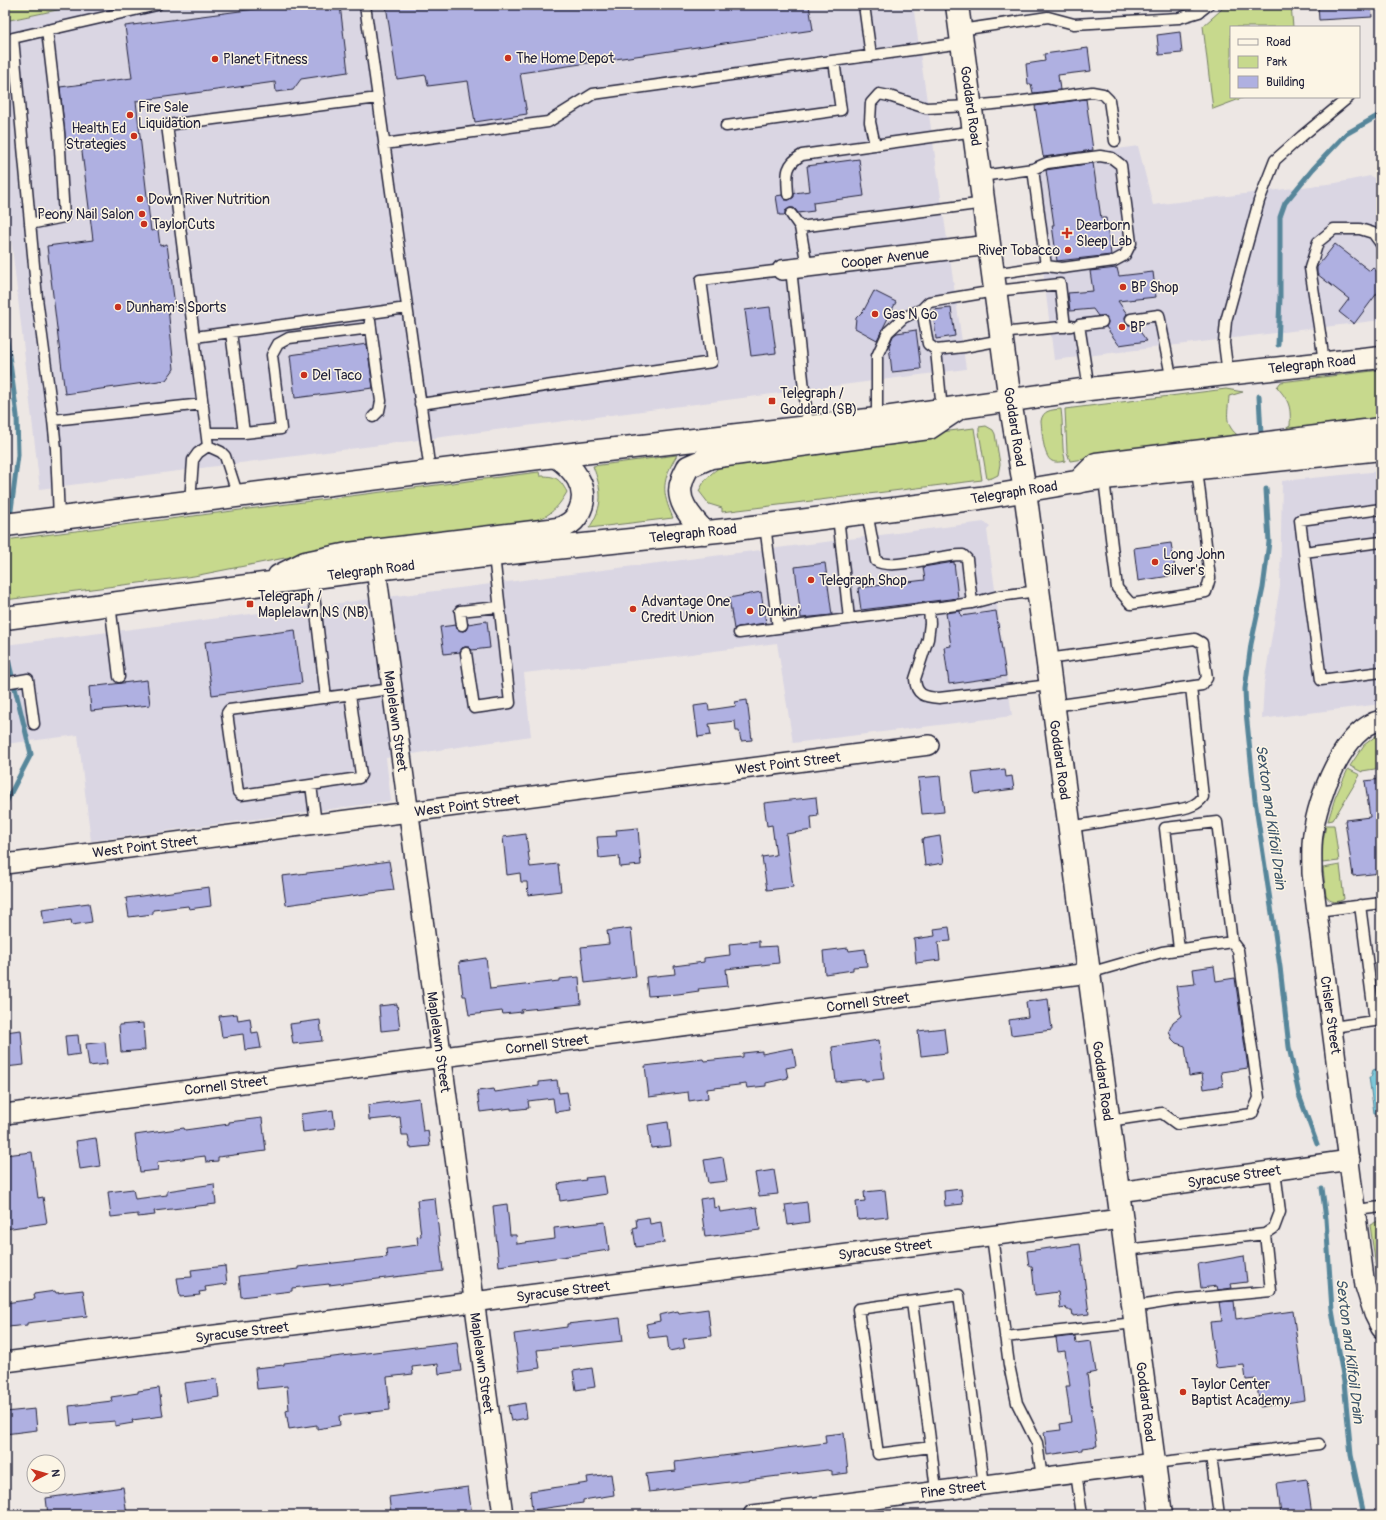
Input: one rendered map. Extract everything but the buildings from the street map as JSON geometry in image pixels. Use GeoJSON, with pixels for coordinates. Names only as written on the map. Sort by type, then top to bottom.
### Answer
{"type":"FeatureCollection","features":[{"type":"Feature","properties":{"kind":"main road","name":"Goddard Road"},"geometry":{"type":"LineString","coordinates":[[957,5],[1010,401],[1038,591],[1161,1515]]}},
{"type":"Feature","properties":{"kind":"main road","name":"Telegraph Road"},"geometry":{"type":"LineString","coordinates":[[5,525],[555,456],[877,419],[1089,389],[1381,357]]}},
{"type":"Feature","properties":{"kind":"main road"},"geometry":{"type":"LineString","coordinates":[[705,532],[683,504],[680,494],[681,482],[688,467],[711,457],[929,428],[950,409]]}},
{"type":"Feature","properties":{"kind":"main road"},"geometry":{"type":"LineString","coordinates":[[1078,482],[1096,464],[1381,429]]}},
{"type":"Feature","properties":{"kind":"main road","name":"Telegraph Road"},"geometry":{"type":"LineString","coordinates":[[5,618],[376,569],[838,516],[980,498],[1078,482],[1381,449]]}},
{"type":"Feature","properties":{"kind":"main road"},"geometry":{"type":"LineString","coordinates":[[261,584],[304,563],[348,554],[550,530],[565,526],[576,518],[582,505],[583,497],[578,479],[571,469],[555,456]]}},
{"type":"Feature","properties":{"kind":"street","name":"Cooper Avenue"},"geometry":{"type":"LineString","coordinates":[[793,269],[989,245]]}},
{"type":"Feature","properties":{"kind":"street","name":"Maplelawn Street"},"geometry":{"type":"LineString","coordinates":[[376,569],[502,1515]]}},
{"type":"Feature","properties":{"kind":"street","name":"Crisler Street"},"geometry":{"type":"LineString","coordinates":[[1380,720],[1358,734],[1348,745],[1333,772],[1323,796],[1314,826],[1311,849],[1312,873],[1365,1286],[1374,1314],[1381,1328]]}},
{"type":"Feature","properties":{"kind":"street","name":"West Point Street"},"geometry":{"type":"LineString","coordinates":[[5,864],[929,745]]}},
{"type":"Feature","properties":{"kind":"street","name":"Cornell Street"},"geometry":{"type":"LineString","coordinates":[[5,1114],[1089,973]]}},
{"type":"Feature","properties":{"kind":"street","name":"Syracuse Street"},"geometry":{"type":"LineString","coordinates":[[1118,1192],[1350,1160]]}},
{"type":"Feature","properties":{"kind":"street","name":"Syracuse Street"},"geometry":{"type":"LineString","coordinates":[[5,1362],[1122,1219]]}},
{"type":"Feature","properties":{"kind":"street","name":"Pine Street"},"geometry":{"type":"LineString","coordinates":[[753,1515],[1154,1463]]}},
{"type":"Feature","properties":{"kind":"lane"},"geometry":{"type":"LineString","coordinates":[[59,518],[56,449],[37,298],[13,38],[157,5]]}},
{"type":"Feature","properties":{"kind":"lane"},"geometry":{"type":"LineString","coordinates":[[365,5],[430,472]]}},
{"type":"Feature","properties":{"kind":"lane"},"geometry":{"type":"LineString","coordinates":[[864,5],[871,56]]}},
{"type":"Feature","properties":{"kind":"lane"},"geometry":{"type":"LineString","coordinates":[[384,144],[548,122],[592,94],[871,56],[1048,17],[1074,24],[1179,18],[1199,12],[1208,5]]}},
{"type":"Feature","properties":{"kind":"lane"},"geometry":{"type":"LineString","coordinates":[[30,224],[64,217],[59,132],[47,30]]}},
{"type":"Feature","properties":{"kind":"lane"},"geometry":{"type":"LineString","coordinates":[[726,126],[841,110],[834,61]]}},
{"type":"Feature","properties":{"kind":"lane"},"geometry":{"type":"LineString","coordinates":[[875,145],[870,122],[871,103],[879,94],[926,108],[971,106],[1092,92],[1102,94],[1109,100],[1115,141]]}},
{"type":"Feature","properties":{"kind":"lane"},"geometry":{"type":"LineString","coordinates":[[208,446],[167,125],[378,98]]}},
{"type":"Feature","properties":{"kind":"lane"},"geometry":{"type":"LineString","coordinates":[[1228,374],[1224,343],[1226,321],[1259,201],[1275,160],[1348,98]]}},
{"type":"Feature","properties":{"kind":"lane"},"geometry":{"type":"LineString","coordinates":[[788,194],[787,171],[794,160],[802,155],[974,131]]}},
{"type":"Feature","properties":{"kind":"lane"},"geometry":{"type":"LineString","coordinates":[[877,419],[877,356],[888,332],[903,318],[922,309],[929,302],[1046,266],[1062,268],[1114,261],[1125,255],[1131,243],[1121,165],[1112,158],[1100,156],[1047,163],[1033,169],[981,176]]}},
{"type":"Feature","properties":{"kind":"lane"},"geometry":{"type":"LineString","coordinates":[[1033,169],[1046,266]]}},
{"type":"Feature","properties":{"kind":"lane"},"geometry":{"type":"LineString","coordinates":[[800,227],[984,203]]}},
{"type":"Feature","properties":{"kind":"lane"},"geometry":{"type":"LineString","coordinates":[[791,214],[800,227],[793,269],[808,426]]}},
{"type":"Feature","properties":{"kind":"lane"},"geometry":{"type":"LineString","coordinates":[[1324,363],[1310,268],[1318,242],[1334,229],[1360,229],[1372,233],[1381,244]]}},
{"type":"Feature","properties":{"kind":"lane"},"geometry":{"type":"LineString","coordinates":[[420,404],[712,362],[701,280],[793,269]]}},
{"type":"Feature","properties":{"kind":"lane"},"geometry":{"type":"LineString","coordinates":[[994,283],[1060,284],[1065,326]]}},
{"type":"Feature","properties":{"kind":"lane"},"geometry":{"type":"LineString","coordinates":[[195,338],[407,308]]}},
{"type":"Feature","properties":{"kind":"lane"},"geometry":{"type":"LineString","coordinates":[[922,309],[928,344],[936,350],[950,409]]}},
{"type":"Feature","properties":{"kind":"lane"},"geometry":{"type":"LineString","coordinates":[[369,314],[381,401],[379,411],[373,417]]}},
{"type":"Feature","properties":{"kind":"lane"},"geometry":{"type":"LineString","coordinates":[[1131,319],[1159,315],[1172,380]]}},
{"type":"Feature","properties":{"kind":"lane"},"geometry":{"type":"LineString","coordinates":[[936,350],[964,347],[1002,337],[1065,326],[1102,322]]}},
{"type":"Feature","properties":{"kind":"lane"},"geometry":{"type":"LineString","coordinates":[[1079,325],[1089,389]]}},
{"type":"Feature","properties":{"kind":"lane"},"geometry":{"type":"LineString","coordinates":[[207,433],[244,433],[281,429],[272,355],[278,344],[289,338],[371,328]]}},
{"type":"Feature","properties":{"kind":"lane"},"geometry":{"type":"LineString","coordinates":[[231,332],[244,433]]}},
{"type":"Feature","properties":{"kind":"lane"},"geometry":{"type":"LineString","coordinates":[[53,420],[203,404]]}},
{"type":"Feature","properties":{"kind":"lane"},"geometry":{"type":"LineString","coordinates":[[208,446],[221,452],[225,456],[238,496]]}},
{"type":"Feature","properties":{"kind":"lane"},"geometry":{"type":"LineString","coordinates":[[190,502],[193,460],[198,453],[208,446]]}},
{"type":"Feature","properties":{"kind":"lane"},"geometry":{"type":"LineString","coordinates":[[1104,479],[1118,588],[1130,604],[1206,592],[1210,578],[1197,469]]}},
{"type":"Feature","properties":{"kind":"lane"},"geometry":{"type":"LineString","coordinates":[[1381,509],[1300,520],[1321,680],[1381,672]]}},
{"type":"Feature","properties":{"kind":"lane"},"geometry":{"type":"LineString","coordinates":[[867,512],[876,561],[881,564],[893,565],[963,555],[967,559],[972,603]]}},
{"type":"Feature","properties":{"kind":"lane"},"geometry":{"type":"LineString","coordinates":[[838,516],[849,619]]}},
{"type":"Feature","properties":{"kind":"lane"},"geometry":{"type":"LineString","coordinates":[[765,525],[778,628]]}},
{"type":"Feature","properties":{"kind":"lane"},"geometry":{"type":"LineString","coordinates":[[1304,552],[1381,542]]}},
{"type":"Feature","properties":{"kind":"lane"},"geometry":{"type":"LineString","coordinates":[[466,653],[474,708],[510,703],[498,607],[494,555]]}},
{"type":"Feature","properties":{"kind":"lane"},"geometry":{"type":"LineString","coordinates":[[312,578],[326,698]]}},
{"type":"Feature","properties":{"kind":"lane"},"geometry":{"type":"LineString","coordinates":[[739,634],[972,603],[999,596],[1038,591]]}},
{"type":"Feature","properties":{"kind":"lane"},"geometry":{"type":"LineString","coordinates":[[110,604],[119,677]]}},
{"type":"Feature","properties":{"kind":"lane"},"geometry":{"type":"LineString","coordinates":[[462,624],[460,611],[498,607]]}},
{"type":"Feature","properties":{"kind":"lane"},"geometry":{"type":"LineString","coordinates":[[929,608],[930,623],[928,640],[915,679],[915,685],[919,693],[926,697],[939,698],[1050,685]]}},
{"type":"Feature","properties":{"kind":"lane"},"geometry":{"type":"LineString","coordinates":[[1047,658],[1195,638],[1202,643],[1207,678],[1202,685],[1192,687],[1053,706]]}},
{"type":"Feature","properties":{"kind":"lane"},"geometry":{"type":"LineString","coordinates":[[5,683],[28,679],[34,724]]}},
{"type":"Feature","properties":{"kind":"lane"},"geometry":{"type":"LineString","coordinates":[[1069,827],[1181,809],[1200,802],[1203,797],[1192,687]]}},
{"type":"Feature","properties":{"kind":"lane"},"geometry":{"type":"LineString","coordinates":[[350,694],[361,775],[359,778],[241,795],[238,792],[227,713],[229,710],[326,698],[350,694],[392,689]]}},
{"type":"Feature","properties":{"kind":"lane"},"geometry":{"type":"LineString","coordinates":[[311,785],[316,824]]}},
{"type":"Feature","properties":{"kind":"lane"},"geometry":{"type":"LineString","coordinates":[[1108,1121],[1162,1113],[1177,1124],[1252,1114],[1259,1098],[1238,950],[1232,942],[1216,822],[1165,828],[1179,950]]}},
{"type":"Feature","properties":{"kind":"lane"},"geometry":{"type":"LineString","coordinates":[[1317,910],[1381,903]]}},
{"type":"Feature","properties":{"kind":"lane"},"geometry":{"type":"LineString","coordinates":[[1332,1027],[1378,1021],[1360,905]]}},
{"type":"Feature","properties":{"kind":"lane"},"geometry":{"type":"LineString","coordinates":[[1089,973],[1162,952],[1232,942]]}},
{"type":"Feature","properties":{"kind":"lane"},"geometry":{"type":"LineString","coordinates":[[1126,1250],[1265,1234],[1274,1228],[1280,1212],[1275,1170]]}},
{"type":"Feature","properties":{"kind":"lane"},"geometry":{"type":"LineString","coordinates":[[1356,1210],[1381,1207]]}},
{"type":"Feature","properties":{"kind":"lane"},"geometry":{"type":"LineString","coordinates":[[1005,1338],[1134,1315],[1177,1300],[1271,1291],[1265,1234]]}},
{"type":"Feature","properties":{"kind":"lane"},"geometry":{"type":"LineString","coordinates":[[992,1236],[1009,1365],[1017,1403],[1037,1443],[1042,1478]]}},
{"type":"Feature","properties":{"kind":"lane"},"geometry":{"type":"LineString","coordinates":[[931,1447],[878,1454],[858,1309],[959,1295],[984,1485]]}},
{"type":"Feature","properties":{"kind":"lane"},"geometry":{"type":"LineString","coordinates":[[912,1302],[936,1491]]}},
{"type":"Feature","properties":{"kind":"lane"},"geometry":{"type":"LineString","coordinates":[[1154,1463],[1319,1444]]}},
{"type":"Feature","properties":{"kind":"lane"},"geometry":{"type":"LineString","coordinates":[[1211,1456],[1219,1515]]}},
{"type":"Feature","properties":{"kind":"lane"},"geometry":{"type":"LineString","coordinates":[[1076,1473],[1082,1515]]}},
{"type":"Feature","properties":{"kind":"shaded area"},"geometry":{"type":"Polygon","coordinates":[[[81,5],[913,5],[966,369],[40,489],[5,186],[5,21],[81,5]]]}},
{"type":"Feature","properties":{"kind":"shaded area"},"geometry":{"type":"Polygon","coordinates":[[[1138,146],[1153,205],[1336,183],[1370,176],[1381,181],[1381,320],[1054,360],[1030,162],[1138,146]]]}},
{"type":"Feature","properties":{"kind":"shaded area"},"geometry":{"type":"Polygon","coordinates":[[[1381,471],[1381,704],[1262,719],[1264,684],[1280,586],[1282,481],[1381,471]]]}},
{"type":"Feature","properties":{"kind":"shaded area"},"geometry":{"type":"Polygon","coordinates":[[[984,522],[990,527],[987,530],[1012,716],[793,743],[777,643],[524,673],[531,736],[386,758],[391,801],[91,841],[78,735],[5,744],[5,645],[984,522]]]}},
{"type":"Feature","properties":{"kind":"green space"},"geometry":{"type":"Polygon","coordinates":[[[5,5],[81,5],[5,21],[5,5]]]}},
{"type":"Feature","properties":{"kind":"green space"},"geometry":{"type":"Polygon","coordinates":[[[1224,5],[1291,5],[1293,26],[1230,26],[1230,98],[1242,98],[1213,109],[1203,26],[1221,10],[1224,5]]]}},
{"type":"Feature","properties":{"kind":"green space"},"geometry":{"type":"Polygon","coordinates":[[[1381,370],[1381,418],[1282,431],[1290,426],[1290,409],[1285,397],[1277,387],[1281,382],[1381,370]]]}},
{"type":"Feature","properties":{"kind":"green space"},"geometry":{"type":"Polygon","coordinates":[[[1226,389],[1243,392],[1229,396],[1229,424],[1240,439],[1070,461],[1067,452],[1065,409],[1226,389]]]}},
{"type":"Feature","properties":{"kind":"green space"},"geometry":{"type":"Polygon","coordinates":[[[1061,409],[1065,461],[1057,462],[1049,459],[1045,449],[1041,421],[1042,417],[1051,410],[1061,409]]]}},
{"type":"Feature","properties":{"kind":"green space"},"geometry":{"type":"Polygon","coordinates":[[[986,426],[993,430],[995,434],[1000,464],[998,475],[987,479],[979,432],[979,427],[986,426]]]}},
{"type":"Feature","properties":{"kind":"green space"},"geometry":{"type":"Polygon","coordinates":[[[974,428],[982,480],[722,512],[722,508],[709,504],[699,491],[707,478],[717,469],[744,456],[974,428]]]}},
{"type":"Feature","properties":{"kind":"green space"},"geometry":{"type":"Polygon","coordinates":[[[677,455],[668,472],[665,486],[666,500],[673,518],[589,528],[597,512],[600,498],[600,490],[593,466],[677,455]]]}},
{"type":"Feature","properties":{"kind":"green space"},"geometry":{"type":"Polygon","coordinates":[[[539,472],[540,476],[553,477],[559,481],[567,492],[556,508],[546,516],[528,521],[528,526],[320,551],[194,576],[5,600],[5,540],[539,472]]]}},
{"type":"Feature","properties":{"kind":"green space"},"geometry":{"type":"Polygon","coordinates":[[[1381,732],[1381,768],[1362,772],[1350,766],[1364,745],[1381,732]]]}},
{"type":"Feature","properties":{"kind":"green space"},"geometry":{"type":"Polygon","coordinates":[[[1348,769],[1360,775],[1333,820],[1328,821],[1335,798],[1348,769]]]}},
{"type":"Feature","properties":{"kind":"green space"},"geometry":{"type":"Polygon","coordinates":[[[1326,825],[1334,825],[1339,861],[1322,863],[1323,841],[1326,825]]]}},
{"type":"Feature","properties":{"kind":"green space"},"geometry":{"type":"Polygon","coordinates":[[[1340,865],[1344,899],[1334,902],[1326,896],[1323,868],[1340,865]]]}},
{"type":"Feature","properties":{"kind":"green space"},"geometry":{"type":"Polygon","coordinates":[[[1380,1220],[1381,1282],[1378,1282],[1370,1225],[1380,1220]]]}},
{"type":"Feature","properties":{"kind":"water"},"geometry":{"type":"Polygon","coordinates":[[[1380,1068],[1381,1119],[1376,1113],[1374,1113],[1369,1077],[1371,1077],[1373,1070],[1380,1068]]]}},
{"type":"Feature","properties":{"kind":"waterway","name":"Sexton and Kilfoil Drain"},"geometry":{"type":"LineString","coordinates":[[1278,345],[1280,297],[1280,217],[1285,203],[1313,169],[1346,134],[1381,114]]}},
{"type":"Feature","properties":{"kind":"waterway"},"geometry":{"type":"LineString","coordinates":[[5,325],[17,416],[18,455],[10,518]]}},
{"type":"Feature","properties":{"kind":"waterway","name":"Sexton and Kilfoil Drain"},"geometry":{"type":"LineString","coordinates":[[1259,396],[1261,435]]}},
{"type":"Feature","properties":{"kind":"waterway","name":"Sexton and Kilfoil Drain"},"geometry":{"type":"LineString","coordinates":[[1266,489],[1269,542],[1263,588],[1251,644],[1245,689],[1246,712],[1255,800],[1280,967],[1289,1047],[1299,1095],[1317,1144]]}},
{"type":"Feature","properties":{"kind":"waterway"},"geometry":{"type":"LineString","coordinates":[[5,560],[9,530]]}},
{"type":"Feature","properties":{"kind":"waterway"},"geometry":{"type":"LineString","coordinates":[[5,647],[31,754],[5,804]]}},
{"type":"Feature","properties":{"kind":"waterway","name":"Sexton and Kilfoil Drain"},"geometry":{"type":"LineString","coordinates":[[1322,1188],[1326,1219],[1332,1310],[1344,1382],[1351,1455],[1364,1515]]}},
{"type":"Feature","properties":{"kind":"place","name":"The Home Depot"},"geometry":{"type":"Point","coordinates":[508,58]}},
{"type":"Feature","properties":{"kind":"place","name":"Planet Fitness"},"geometry":{"type":"Point","coordinates":[215,59]}},
{"type":"Feature","properties":{"kind":"place","name":"Fire Sale Liquidation"},"geometry":{"type":"Point","coordinates":[130,115]}},
{"type":"Feature","properties":{"kind":"place","name":"Health Ed Strategies"},"geometry":{"type":"Point","coordinates":[134,136]}},
{"type":"Feature","properties":{"kind":"place","name":"Down River Nutrition"},"geometry":{"type":"Point","coordinates":[140,199]}},
{"type":"Feature","properties":{"kind":"place","name":"Peony Nail Salon"},"geometry":{"type":"Point","coordinates":[142,214]}},
{"type":"Feature","properties":{"kind":"place","name":"TaylorCuts"},"geometry":{"type":"Point","coordinates":[144,224]}},
{"type":"Feature","properties":{"kind":"place","name":"Dearborn Sleep Lab"},"geometry":{"type":"Point","coordinates":[1067,233]}},
{"type":"Feature","properties":{"kind":"place","name":"River Tobacco"},"geometry":{"type":"Point","coordinates":[1068,250]}},
{"type":"Feature","properties":{"kind":"place","name":"BP Shop"},"geometry":{"type":"Point","coordinates":[1123,287]}},
{"type":"Feature","properties":{"kind":"place","name":"Dunham's Sports"},"geometry":{"type":"Point","coordinates":[118,307]}},
{"type":"Feature","properties":{"kind":"place","name":"Gas N Go"},"geometry":{"type":"Point","coordinates":[875,314]}},
{"type":"Feature","properties":{"kind":"place","name":"BP"},"geometry":{"type":"Point","coordinates":[1122,327]}},
{"type":"Feature","properties":{"kind":"place","name":"Del Taco"},"geometry":{"type":"Point","coordinates":[304,375]}},
{"type":"Feature","properties":{"kind":"place","name":"Telegraph / Goddard (SB)"},"geometry":{"type":"Point","coordinates":[772,401]}},
{"type":"Feature","properties":{"kind":"place","name":"Long John Silver's"},"geometry":{"type":"Point","coordinates":[1155,562]}},
{"type":"Feature","properties":{"kind":"place","name":"Telegraph Shop"},"geometry":{"type":"Point","coordinates":[811,580]}},
{"type":"Feature","properties":{"kind":"place","name":"Telegraph / Maplelawn NS (NB)"},"geometry":{"type":"Point","coordinates":[250,604]}},
{"type":"Feature","properties":{"kind":"place","name":"Advantage One Credit Union"},"geometry":{"type":"Point","coordinates":[633,609]}},
{"type":"Feature","properties":{"kind":"place","name":"Dunkin'"},"geometry":{"type":"Point","coordinates":[750,611]}},
{"type":"Feature","properties":{"kind":"place","name":"Taylor Center Baptist Academy"},"geometry":{"type":"Point","coordinates":[1183,1392]}}]}
